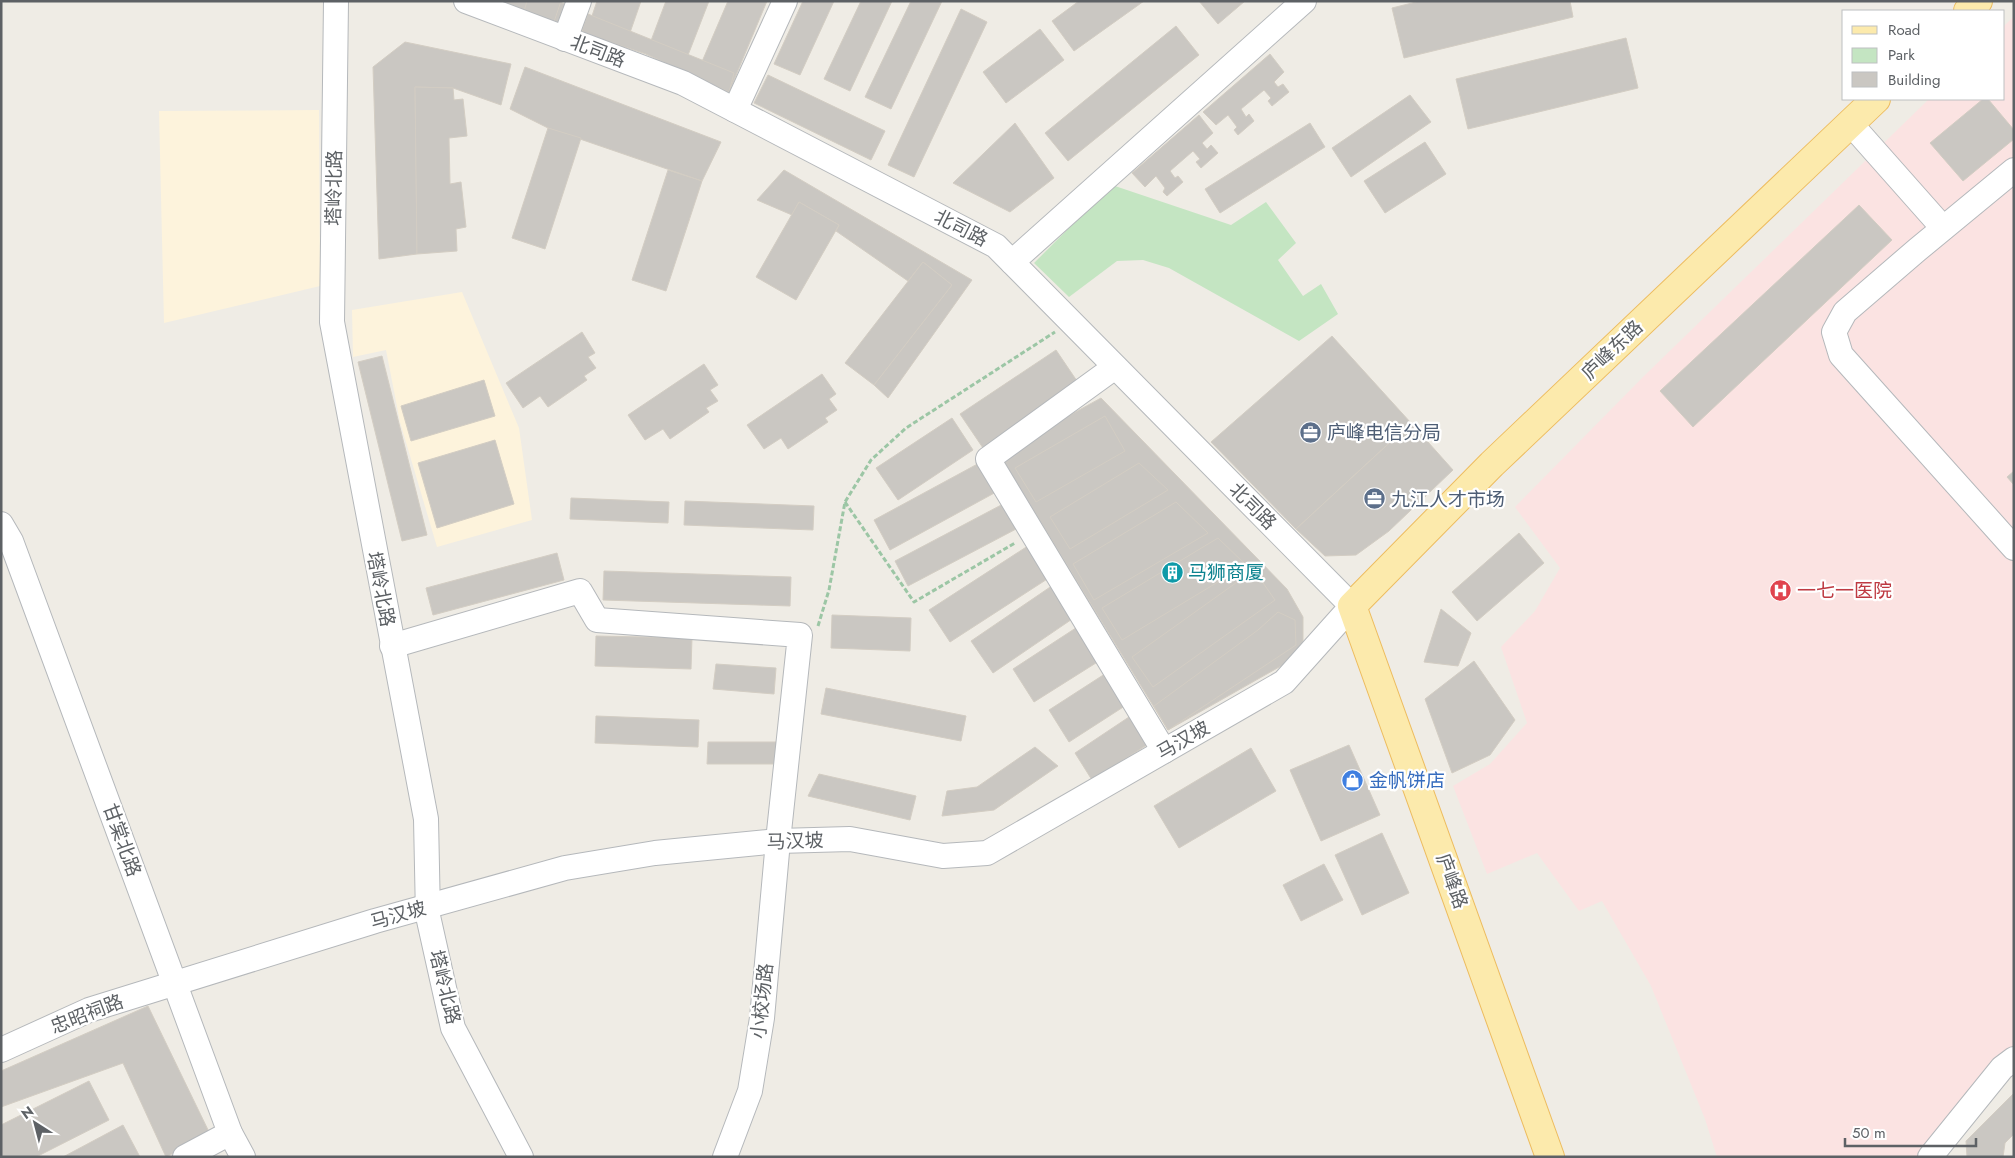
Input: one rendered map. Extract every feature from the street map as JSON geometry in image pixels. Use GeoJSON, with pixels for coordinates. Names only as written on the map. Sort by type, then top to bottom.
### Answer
{"type":"FeatureCollection","features":[{"type":"Feature","properties":{"kind":"main road"},"geometry":{"type":"LineString","coordinates":[[1969,10],[1978,1]]}},
{"type":"Feature","properties":{"kind":"main road","name":"庐峰东路"},"geometry":{"type":"LineString","coordinates":[[1352,606],[1492,464],[1875,100]]}},
{"type":"Feature","properties":{"kind":"main road","name":"庐峰路"},"geometry":{"type":"LineString","coordinates":[[1352,606],[1550,1157]]}},
{"type":"Feature","properties":{"kind":"street","name":"塔岭北路"},"geometry":{"type":"LineString","coordinates":[[336,1],[332,322],[426,819],[428,916],[453,1028],[521,1157]]}},
{"type":"Feature","properties":{"kind":"street","name":"北司路"},"geometry":{"type":"LineString","coordinates":[[466,1],[683,83],[996,246],[1352,606]]}},
{"type":"Feature","properties":{"kind":"street"},"geometry":{"type":"LineString","coordinates":[[565,39],[579,1]]}},
{"type":"Feature","properties":{"kind":"street"},"geometry":{"type":"LineString","coordinates":[[735,110],[785,1]]}},
{"type":"Feature","properties":{"kind":"street"},"geometry":{"type":"LineString","coordinates":[[1012,262],[1304,1]]}},
{"type":"Feature","properties":{"kind":"street"},"geometry":{"type":"LineString","coordinates":[[1850,123],[1943,228]]}},
{"type":"Feature","properties":{"kind":"street"},"geometry":{"type":"LineString","coordinates":[[2014,170],[1845,312],[1834,332],[1841,355],[2014,548]]}},
{"type":"Feature","properties":{"kind":"street"},"geometry":{"type":"LineString","coordinates":[[1115,367],[988,459],[1164,751]]}},
{"type":"Feature","properties":{"kind":"street","name":"甘棠北路"},"geometry":{"type":"LineString","coordinates":[[1,524],[15,550],[230,1133],[243,1157]]}},
{"type":"Feature","properties":{"kind":"street","name":"小校场路"},"geometry":{"type":"LineString","coordinates":[[392,646],[580,591],[597,620],[800,634],[778,841],[762,1018],[750,1091],[725,1157]]}},
{"type":"Feature","properties":{"kind":"street","name":"马汉坡"},"geometry":{"type":"LineString","coordinates":[[175,984],[428,906],[565,868],[655,853],[778,841],[850,840],[943,856],[987,853],[1284,682],[1352,606]]}},
{"type":"Feature","properties":{"kind":"street","name":"忠昭祠路"},"geometry":{"type":"LineString","coordinates":[[1,1050],[89,1010],[175,984]]}},
{"type":"Feature","properties":{"kind":"street"},"geometry":{"type":"LineString","coordinates":[[1930,1157],[2002,1068],[2014,1058]]}},
{"type":"Feature","properties":{"kind":"street"},"geometry":{"type":"LineString","coordinates":[[185,1157],[230,1133]]}},
{"type":"Feature","properties":{"kind":"path"},"geometry":{"type":"LineString","coordinates":[[817,628],[828,590],[846,502],[871,460],[906,428],[1071,323]]}},
{"type":"Feature","properties":{"kind":"path"},"geometry":{"type":"LineString","coordinates":[[846,502],[914,602],[1033,532]]}},
{"type":"Feature","properties":{"kind":"shaded area","name":"一七一医院"},"geometry":{"type":"Polygon","coordinates":[[[2014,16],[2014,1046],[1923,1157],[1717,1157],[1705,1119],[1651,986],[1602,901],[1579,911],[1537,853],[1487,874],[1453,786],[1490,764],[1527,723],[1501,647],[1535,611],[1560,568],[1515,507],[1643,377],[1928,100],[2005,100],[2005,25],[2014,16]]]}},
{"type":"Feature","properties":{"kind":"shaded area"},"geometry":{"type":"Polygon","coordinates":[[[319,110],[320,286],[164,323],[159,111],[319,110]]]}},
{"type":"Feature","properties":{"kind":"shaded area"},"geometry":{"type":"Polygon","coordinates":[[[462,292],[519,428],[532,520],[437,547],[400,422],[386,350],[353,357],[352,310],[462,292]]]}},
{"type":"Feature","properties":{"kind":"green space"},"geometry":{"type":"Polygon","coordinates":[[[1112,185],[1231,225],[1266,202],[1296,243],[1278,260],[1303,296],[1321,284],[1338,314],[1299,341],[1169,268],[1143,260],[1117,261],[1069,297],[1034,263],[1112,185]]]}},
{"type":"Feature","properties":{"kind":"building"},"geometry":{"type":"Polygon","coordinates":[[[483,1],[557,1],[570,6],[562,28],[483,1]]]}},
{"type":"Feature","properties":{"kind":"building"},"geometry":{"type":"Polygon","coordinates":[[[527,1],[561,1],[553,25],[523,15],[527,1]]]}},
{"type":"Feature","properties":{"kind":"building"},"geometry":{"type":"Polygon","coordinates":[[[597,1],[641,1],[625,47],[586,34],[597,1]]]}},
{"type":"Feature","properties":{"kind":"building"},"geometry":{"type":"Polygon","coordinates":[[[666,1],[709,1],[683,68],[646,54],[666,1]]]}},
{"type":"Feature","properties":{"kind":"building"},"geometry":{"type":"Polygon","coordinates":[[[728,1],[767,1],[729,92],[695,78],[728,1]]]}},
{"type":"Feature","properties":{"kind":"building"},"geometry":{"type":"Polygon","coordinates":[[[803,1],[834,1],[800,75],[774,64],[803,1]]]}},
{"type":"Feature","properties":{"kind":"building"},"geometry":{"type":"Polygon","coordinates":[[[861,1],[892,1],[850,91],[824,79],[861,1]]]}},
{"type":"Feature","properties":{"kind":"building"},"geometry":{"type":"Polygon","coordinates":[[[911,1],[942,1],[891,109],[865,97],[911,1]]]}},
{"type":"Feature","properties":{"kind":"building"},"geometry":{"type":"Polygon","coordinates":[[[1079,1],[1144,1],[1074,51],[1052,21],[1079,1]]]}},
{"type":"Feature","properties":{"kind":"building"},"geometry":{"type":"Polygon","coordinates":[[[1199,1],[1245,1],[1218,24],[1199,1]]]}},
{"type":"Feature","properties":{"kind":"building"},"geometry":{"type":"Polygon","coordinates":[[[1420,1],[1570,1],[1573,17],[1404,58],[1392,8],[1420,1]]]}},
{"type":"Feature","properties":{"kind":"building"},"geometry":{"type":"Polygon","coordinates":[[[961,9],[987,22],[914,177],[888,165],[961,9]]]}},
{"type":"Feature","properties":{"kind":"building"},"geometry":{"type":"Polygon","coordinates":[[[588,14],[734,73],[729,92],[646,54],[586,34],[582,30],[588,14]]]}},
{"type":"Feature","properties":{"kind":"building"},"geometry":{"type":"Polygon","coordinates":[[[1176,26],[1199,55],[1068,161],[1045,133],[1176,26]]]}},
{"type":"Feature","properties":{"kind":"building"},"geometry":{"type":"Polygon","coordinates":[[[1040,29],[1064,60],[1006,103],[983,72],[1040,29]]]}},
{"type":"Feature","properties":{"kind":"building"},"geometry":{"type":"Polygon","coordinates":[[[1626,38],[1638,88],[1468,129],[1456,79],[1626,38]]]}},
{"type":"Feature","properties":{"kind":"building"},"geometry":{"type":"Polygon","coordinates":[[[405,42],[511,64],[501,105],[453,88],[415,87],[417,254],[379,259],[373,67],[405,42]]]}},
{"type":"Feature","properties":{"kind":"building"},"geometry":{"type":"Polygon","coordinates":[[[1270,54],[1284,72],[1274,82],[1278,87],[1283,84],[1289,92],[1272,106],[1268,101],[1271,98],[1264,90],[1241,109],[1246,117],[1249,114],[1254,121],[1238,135],[1234,130],[1237,127],[1228,115],[1216,125],[1203,112],[1270,54]]]}},
{"type":"Feature","properties":{"kind":"building"},"geometry":{"type":"Polygon","coordinates":[[[525,67],[721,142],[702,181],[548,128],[510,109],[525,67]]]}},
{"type":"Feature","properties":{"kind":"building"},"geometry":{"type":"Polygon","coordinates":[[[768,75],[885,131],[871,160],[754,103],[768,75]]]}},
{"type":"Feature","properties":{"kind":"building"},"geometry":{"type":"Polygon","coordinates":[[[415,87],[453,88],[454,100],[463,99],[467,136],[449,138],[450,184],[461,182],[466,227],[456,229],[457,251],[417,254],[415,87]]]}},
{"type":"Feature","properties":{"kind":"building"},"geometry":{"type":"Polygon","coordinates":[[[1410,95],[1431,122],[1351,177],[1332,148],[1410,95]]]}},
{"type":"Feature","properties":{"kind":"building"},"geometry":{"type":"Polygon","coordinates":[[[1982,100],[1989,100],[2014,130],[2014,139],[1963,181],[1930,143],[1982,100]]]}},
{"type":"Feature","properties":{"kind":"building"},"geometry":{"type":"Polygon","coordinates":[[[1199,115],[1213,133],[1202,143],[1207,149],[1211,145],[1218,153],[1201,168],[1196,162],[1200,159],[1193,151],[1170,171],[1175,178],[1178,176],[1183,182],[1167,196],[1163,192],[1165,188],[1156,176],[1145,187],[1132,173],[1199,115]]]}},
{"type":"Feature","properties":{"kind":"building"},"geometry":{"type":"Polygon","coordinates":[[[1015,123],[1054,178],[1010,212],[953,183],[1015,123]]]}},
{"type":"Feature","properties":{"kind":"building"},"geometry":{"type":"Polygon","coordinates":[[[1310,123],[1325,147],[1220,213],[1205,189],[1310,123]]]}},
{"type":"Feature","properties":{"kind":"building"},"geometry":{"type":"Polygon","coordinates":[[[548,128],[581,138],[545,249],[512,238],[548,128]]]}},
{"type":"Feature","properties":{"kind":"building"},"geometry":{"type":"Polygon","coordinates":[[[1425,142],[1446,174],[1385,213],[1364,181],[1425,142]]]}},
{"type":"Feature","properties":{"kind":"building"},"geometry":{"type":"Polygon","coordinates":[[[668,170],[702,181],[666,291],[632,280],[668,170]]]}},
{"type":"Feature","properties":{"kind":"building"},"geometry":{"type":"Polygon","coordinates":[[[784,170],[972,280],[888,398],[874,385],[952,285],[923,262],[908,281],[836,231],[839,225],[799,202],[792,215],[757,200],[784,170]]]}},
{"type":"Feature","properties":{"kind":"building"},"geometry":{"type":"Polygon","coordinates":[[[799,202],[839,225],[796,300],[756,277],[799,202]]]}},
{"type":"Feature","properties":{"kind":"building"},"geometry":{"type":"Polygon","coordinates":[[[1859,205],[1892,240],[1693,427],[1660,391],[1859,205]]]}},
{"type":"Feature","properties":{"kind":"building"},"geometry":{"type":"Polygon","coordinates":[[[923,262],[952,285],[874,385],[845,363],[923,262]]]}},
{"type":"Feature","properties":{"kind":"building"},"geometry":{"type":"Polygon","coordinates":[[[582,332],[595,353],[588,357],[596,368],[584,376],[587,380],[548,407],[540,396],[523,408],[506,383],[582,332]]]}},
{"type":"Feature","properties":{"kind":"building","name":"庐峰电信分局"},"geometry":{"type":"Polygon","coordinates":[[[1332,336],[1411,423],[1296,529],[1211,442],[1332,336]]]}},
{"type":"Feature","properties":{"kind":"building"},"geometry":{"type":"Polygon","coordinates":[[[1056,350],[1079,384],[983,448],[960,414],[1056,350]]]}},
{"type":"Feature","properties":{"kind":"building"},"geometry":{"type":"Polygon","coordinates":[[[382,356],[427,535],[402,541],[358,362],[382,356]]]}},
{"type":"Feature","properties":{"kind":"building"},"geometry":{"type":"Polygon","coordinates":[[[704,364],[718,385],[710,390],[718,401],[706,408],[709,412],[670,439],[663,429],[645,440],[628,415],[704,364]]]}},
{"type":"Feature","properties":{"kind":"building"},"geometry":{"type":"Polygon","coordinates":[[[822,374],[836,394],[829,399],[837,410],[825,418],[828,422],[788,449],[781,438],[764,449],[747,425],[822,374]]]}},
{"type":"Feature","properties":{"kind":"building"},"geometry":{"type":"Polygon","coordinates":[[[484,380],[495,416],[411,441],[401,406],[484,380]]]}},
{"type":"Feature","properties":{"kind":"building","name":"马狮商厦"},"geometry":{"type":"Polygon","coordinates":[[[1101,398],[1287,589],[1303,617],[1303,645],[1288,662],[1168,730],[999,454],[1101,398]]]}},
{"type":"Feature","properties":{"kind":"building"},"geometry":{"type":"Polygon","coordinates":[[[1105,416],[1125,451],[1036,502],[1015,468],[1105,416]]]}},
{"type":"Feature","properties":{"kind":"building"},"geometry":{"type":"Polygon","coordinates":[[[952,418],[973,450],[898,500],[876,468],[952,418]]]}},
{"type":"Feature","properties":{"kind":"building","name":"九江人才市场"},"geometry":{"type":"Polygon","coordinates":[[[1411,423],[1453,470],[1389,531],[1356,555],[1325,556],[1296,529],[1411,423]]]}},
{"type":"Feature","properties":{"kind":"building"},"geometry":{"type":"Polygon","coordinates":[[[495,440],[514,504],[437,528],[418,463],[495,440]]]}},
{"type":"Feature","properties":{"kind":"building"},"geometry":{"type":"Polygon","coordinates":[[[983,461],[998,491],[890,550],[874,520],[983,461]]]}},
{"type":"Feature","properties":{"kind":"building"},"geometry":{"type":"Polygon","coordinates":[[[1139,463],[1168,490],[1070,549],[1050,517],[1139,463]]]}},
{"type":"Feature","properties":{"kind":"building"},"geometry":{"type":"Polygon","coordinates":[[[2014,471],[2014,485],[2007,477],[2014,471]]]}},
{"type":"Feature","properties":{"kind":"building"},"geometry":{"type":"Polygon","coordinates":[[[571,498],[669,502],[668,523],[570,519],[571,498]]]}},
{"type":"Feature","properties":{"kind":"building"},"geometry":{"type":"Polygon","coordinates":[[[685,501],[814,506],[813,530],[684,525],[685,501]]]}},
{"type":"Feature","properties":{"kind":"building"},"geometry":{"type":"Polygon","coordinates":[[[1176,502],[1208,533],[1094,600],[1073,564],[1176,502]]]}},
{"type":"Feature","properties":{"kind":"building"},"geometry":{"type":"Polygon","coordinates":[[[1005,503],[1018,528],[908,586],[895,561],[1005,503]]]}},
{"type":"Feature","properties":{"kind":"building"},"geometry":{"type":"Polygon","coordinates":[[[1519,533],[1544,563],[1477,621],[1452,592],[1519,533]]]}},
{"type":"Feature","properties":{"kind":"building"},"geometry":{"type":"Polygon","coordinates":[[[1218,538],[1246,565],[1122,640],[1102,608],[1218,538]]]}},
{"type":"Feature","properties":{"kind":"building"},"geometry":{"type":"Polygon","coordinates":[[[1034,542],[1055,574],[950,642],[929,610],[1034,542]]]}},
{"type":"Feature","properties":{"kind":"building"},"geometry":{"type":"Polygon","coordinates":[[[557,553],[564,580],[433,615],[426,588],[557,553]]]}},
{"type":"Feature","properties":{"kind":"building"},"geometry":{"type":"Polygon","coordinates":[[[1254,570],[1275,600],[1153,687],[1132,657],[1254,570]]]}},
{"type":"Feature","properties":{"kind":"building"},"geometry":{"type":"Polygon","coordinates":[[[604,571],[791,577],[790,606],[603,600],[604,571]]]}},
{"type":"Feature","properties":{"kind":"building"},"geometry":{"type":"Polygon","coordinates":[[[1059,581],[1081,613],[993,673],[971,641],[1059,581]]]}},
{"type":"Feature","properties":{"kind":"building"},"geometry":{"type":"Polygon","coordinates":[[[1441,609],[1471,633],[1458,666],[1424,662],[1441,609]]]}},
{"type":"Feature","properties":{"kind":"building"},"geometry":{"type":"Polygon","coordinates":[[[1278,612],[1295,620],[1296,645],[1168,730],[1154,706],[1258,630],[1278,612]]]}},
{"type":"Feature","properties":{"kind":"building"},"geometry":{"type":"Polygon","coordinates":[[[832,615],[911,618],[910,651],[831,648],[832,615]]]}},
{"type":"Feature","properties":{"kind":"building"},"geometry":{"type":"Polygon","coordinates":[[[1085,622],[1107,656],[1034,702],[1013,669],[1085,622]]]}},
{"type":"Feature","properties":{"kind":"building"},"geometry":{"type":"Polygon","coordinates":[[[596,636],[692,638],[691,669],[595,666],[596,636]]]}},
{"type":"Feature","properties":{"kind":"building"},"geometry":{"type":"Polygon","coordinates":[[[1474,661],[1515,720],[1490,755],[1452,773],[1425,699],[1474,661]]]}},
{"type":"Feature","properties":{"kind":"building"},"geometry":{"type":"Polygon","coordinates":[[[716,664],[776,668],[774,694],[713,689],[716,664]]]}},
{"type":"Feature","properties":{"kind":"building"},"geometry":{"type":"Polygon","coordinates":[[[1111,670],[1131,702],[1069,742],[1049,710],[1111,670]]]}},
{"type":"Feature","properties":{"kind":"building"},"geometry":{"type":"Polygon","coordinates":[[[826,688],[966,716],[961,741],[821,714],[826,688]]]}},
{"type":"Feature","properties":{"kind":"building"},"geometry":{"type":"Polygon","coordinates":[[[1135,713],[1153,741],[1092,780],[1075,753],[1135,713]]]}},
{"type":"Feature","properties":{"kind":"building"},"geometry":{"type":"Polygon","coordinates":[[[596,716],[699,720],[698,747],[595,743],[596,716]]]}},
{"type":"Feature","properties":{"kind":"building"},"geometry":{"type":"Polygon","coordinates":[[[708,742],[777,742],[776,764],[707,764],[708,742]]]}},
{"type":"Feature","properties":{"kind":"building"},"geometry":{"type":"Polygon","coordinates":[[[1349,745],[1380,815],[1321,841],[1290,770],[1349,745]]]}},
{"type":"Feature","properties":{"kind":"building"},"geometry":{"type":"Polygon","coordinates":[[[1035,747],[1058,766],[994,810],[942,816],[947,791],[977,787],[1035,747]]]}},
{"type":"Feature","properties":{"kind":"building"},"geometry":{"type":"Polygon","coordinates":[[[1251,748],[1276,791],[1179,848],[1154,806],[1251,748]]]}},
{"type":"Feature","properties":{"kind":"building"},"geometry":{"type":"Polygon","coordinates":[[[819,774],[916,796],[910,820],[808,796],[819,774]]]}},
{"type":"Feature","properties":{"kind":"building"},"geometry":{"type":"Polygon","coordinates":[[[1382,833],[1409,893],[1362,915],[1335,855],[1382,833]]]}},
{"type":"Feature","properties":{"kind":"building"},"geometry":{"type":"Polygon","coordinates":[[[1324,864],[1343,900],[1301,921],[1283,885],[1324,864]]]}},
{"type":"Feature","properties":{"kind":"building"},"geometry":{"type":"Polygon","coordinates":[[[148,1006],[210,1134],[166,1157],[123,1063],[1,1107],[1,1071],[148,1006]]]}},
{"type":"Feature","properties":{"kind":"building"},"geometry":{"type":"Polygon","coordinates":[[[89,1081],[109,1120],[36,1157],[1,1157],[1,1125],[89,1081]]]}},
{"type":"Feature","properties":{"kind":"building"},"geometry":{"type":"Polygon","coordinates":[[[2014,1093],[2014,1134],[2005,1143],[2003,1157],[1967,1157],[1966,1141],[2014,1093]]]}},
{"type":"Feature","properties":{"kind":"building"},"geometry":{"type":"Polygon","coordinates":[[[123,1125],[140,1157],[63,1157],[123,1125]]]}},
{"type":"Feature","properties":{"kind":"place","name":"庐峰电信分局"},"geometry":{"type":"Point","coordinates":[1311,432]}},
{"type":"Feature","properties":{"kind":"place","name":"九江人才市场"},"geometry":{"type":"Point","coordinates":[1375,499]}},
{"type":"Feature","properties":{"kind":"place","name":"马狮商厦"},"geometry":{"type":"Point","coordinates":[1172,572]}},
{"type":"Feature","properties":{"kind":"place","name":"一七一医院"},"geometry":{"type":"Point","coordinates":[1781,590]}},
{"type":"Feature","properties":{"kind":"place","name":"金帆饼店"},"geometry":{"type":"Point","coordinates":[1353,780]}}]}
